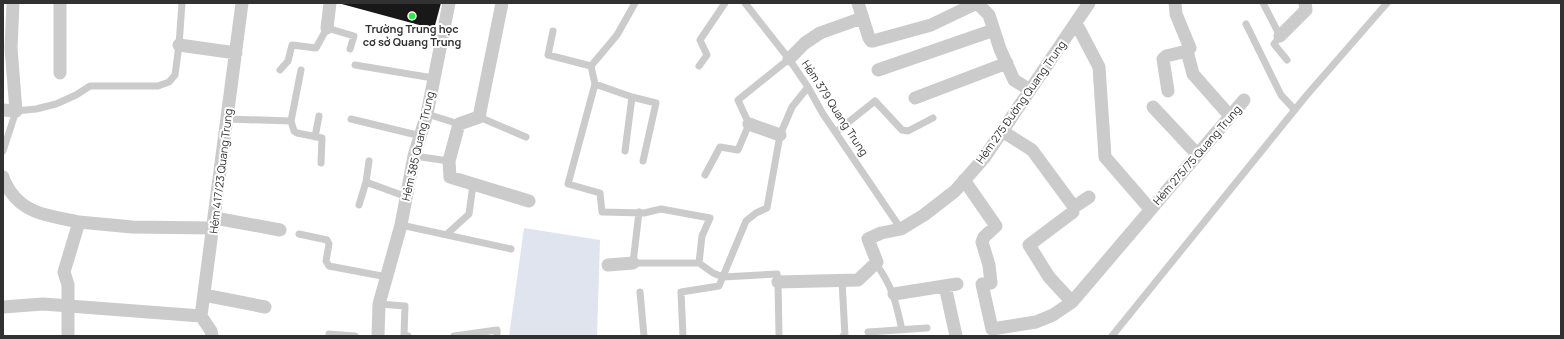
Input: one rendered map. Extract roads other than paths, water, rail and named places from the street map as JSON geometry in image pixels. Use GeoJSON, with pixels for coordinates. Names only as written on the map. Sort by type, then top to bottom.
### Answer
{"type":"FeatureCollection","features":[{"type":"Feature","properties":{"kind":"street"},"geometry":{"type":"LineString","coordinates":[[9,110],[11,48],[8,24],[13,3]]}},
{"type":"Feature","properties":{"kind":"street"},"geometry":{"type":"LineString","coordinates":[[60,3],[60,73]]}},
{"type":"Feature","properties":{"kind":"street","name":"Hẻm 417/23 Quang Trung"},"geometry":{"type":"LineString","coordinates":[[201,316],[242,3]]}},
{"type":"Feature","properties":{"kind":"street"},"geometry":{"type":"LineString","coordinates":[[327,28],[330,3]]}},
{"type":"Feature","properties":{"kind":"street","name":"Hẻm 385 Quang Trung"},"geometry":{"type":"LineString","coordinates":[[378,336],[379,304],[401,225],[414,156],[427,114],[449,3]]}},
{"type":"Feature","properties":{"kind":"street"},"geometry":{"type":"LineString","coordinates":[[502,3],[479,117],[459,124],[449,161],[450,177],[529,201]]}},
{"type":"Feature","properties":{"kind":"street"},"geometry":{"type":"LineString","coordinates":[[858,3],[871,41],[931,25],[977,3],[989,15],[1014,80],[1030,90]]}},
{"type":"Feature","properties":{"kind":"street","name":"Hẻm 275 Đường Quang Trung"},"geometry":{"type":"LineString","coordinates":[[876,264],[877,259],[868,239],[881,232],[901,229],[924,215],[955,191],[984,158],[1089,3]]}},
{"type":"Feature","properties":{"kind":"street"},"geometry":{"type":"LineString","coordinates":[[1175,3],[1176,14],[1190,48],[1187,52],[1193,74],[1230,116]]}},
{"type":"Feature","properties":{"kind":"street"},"geometry":{"type":"LineString","coordinates":[[1280,36],[1306,10],[1305,3]]}},
{"type":"Feature","properties":{"kind":"street"},"geometry":{"type":"LineString","coordinates":[[789,59],[805,43],[820,33],[862,18]]}},
{"type":"Feature","properties":{"kind":"street","name":"Hẻm 275/75 Quang Trung"},"geometry":{"type":"LineString","coordinates":[[1076,23],[1099,67],[1105,157],[1150,209]]}},
{"type":"Feature","properties":{"kind":"street"},"geometry":{"type":"LineString","coordinates":[[878,70],[994,30]]}},
{"type":"Feature","properties":{"kind":"street"},"geometry":{"type":"LineString","coordinates":[[179,45],[236,53]]}},
{"type":"Feature","properties":{"kind":"street"},"geometry":{"type":"LineString","coordinates":[[1168,92],[1163,60],[1166,56],[1187,52]]}},
{"type":"Feature","properties":{"kind":"street"},"geometry":{"type":"LineString","coordinates":[[915,98],[1007,63]]}},
{"type":"Feature","properties":{"kind":"street","name":"Hẻm 275/75 Quang Trung"},"geometry":{"type":"LineString","coordinates":[[964,180],[996,226],[984,237],[982,242],[989,265],[991,283],[982,284],[992,329],[1036,322],[1053,315],[1072,302],[1244,100]]}},
{"type":"Feature","properties":{"kind":"street"},"geometry":{"type":"LineString","coordinates":[[1153,107],[1197,154]]}},
{"type":"Feature","properties":{"kind":"street"},"geometry":{"type":"LineString","coordinates":[[749,124],[780,135]]}},
{"type":"Feature","properties":{"kind":"street"},"geometry":{"type":"LineString","coordinates":[[1002,131],[1032,150],[1074,207]]}},
{"type":"Feature","properties":{"kind":"street"},"geometry":{"type":"LineString","coordinates":[[3,177],[16,199],[35,212],[78,222],[132,227],[214,223],[280,230]]}},
{"type":"Feature","properties":{"kind":"street"},"geometry":{"type":"LineString","coordinates":[[1072,302],[1050,277],[1029,244],[1073,212],[1074,207],[1089,197]]}},
{"type":"Feature","properties":{"kind":"street"},"geometry":{"type":"LineString","coordinates":[[68,336],[68,285],[64,272],[78,222]]}},
{"type":"Feature","properties":{"kind":"street"},"geometry":{"type":"LineString","coordinates":[[608,265],[633,263]]}},
{"type":"Feature","properties":{"kind":"street"},"geometry":{"type":"LineString","coordinates":[[778,282],[858,280],[876,264]]}},
{"type":"Feature","properties":{"kind":"street"},"geometry":{"type":"LineString","coordinates":[[894,294],[951,285],[956,336]]}},
{"type":"Feature","properties":{"kind":"street"},"geometry":{"type":"LineString","coordinates":[[204,295],[265,307]]}},
{"type":"Feature","properties":{"kind":"street"},"geometry":{"type":"LineString","coordinates":[[3,307],[43,304],[201,316],[211,331],[212,336]]}},
{"type":"Feature","properties":{"kind":"lane"},"geometry":{"type":"LineString","coordinates":[[3,151],[9,110],[36,109],[56,104],[76,95],[90,86],[158,86],[169,82],[175,75],[182,3]]}},
{"type":"Feature","properties":{"kind":"lane"},"geometry":{"type":"LineString","coordinates":[[591,66],[617,35],[635,3]]}},
{"type":"Feature","properties":{"kind":"lane"},"geometry":{"type":"LineString","coordinates":[[699,66],[707,55],[700,40],[725,3]]}},
{"type":"Feature","properties":{"kind":"lane","name":"Hẻm 379 Quang Trung"},"geometry":{"type":"LineString","coordinates":[[745,3],[789,59],[808,87],[823,114],[901,229]]}},
{"type":"Feature","properties":{"kind":"lane"},"geometry":{"type":"LineString","coordinates":[[1263,3],[1280,36],[1274,44],[1287,60]]}},
{"type":"Feature","properties":{"kind":"lane"},"geometry":{"type":"LineString","coordinates":[[1112,336],[1295,110],[1387,3]]}},
{"type":"Feature","properties":{"kind":"lane"},"geometry":{"type":"LineString","coordinates":[[1246,24],[1281,95],[1295,110]]}},
{"type":"Feature","properties":{"kind":"lane"},"geometry":{"type":"LineString","coordinates":[[280,70],[288,61],[292,45],[316,48],[327,28],[354,36],[350,49]]}},
{"type":"Feature","properties":{"kind":"lane"},"geometry":{"type":"LineString","coordinates":[[553,31],[548,55],[591,66]]}},
{"type":"Feature","properties":{"kind":"lane"},"geometry":{"type":"LineString","coordinates":[[705,175],[720,147],[738,150],[749,124],[738,100],[789,59]]}},
{"type":"Feature","properties":{"kind":"lane"},"geometry":{"type":"LineString","coordinates":[[355,65],[433,78]]}},
{"type":"Feature","properties":{"kind":"lane"},"geometry":{"type":"LineString","coordinates":[[591,66],[595,84],[568,184],[600,193],[602,212],[644,213],[661,209],[710,218],[702,236],[699,263]]}},
{"type":"Feature","properties":{"kind":"lane"},"geometry":{"type":"LineString","coordinates":[[301,70],[291,121],[294,131],[297,133],[322,138],[321,163]]}},
{"type":"Feature","properties":{"kind":"lane"},"geometry":{"type":"LineString","coordinates":[[595,84],[632,97],[656,103],[643,161]]}},
{"type":"Feature","properties":{"kind":"lane"},"geometry":{"type":"LineString","coordinates":[[683,336],[681,292],[719,286],[746,221],[756,213],[767,208],[780,135],[792,107],[808,87]]}},
{"type":"Feature","properties":{"kind":"lane"},"geometry":{"type":"LineString","coordinates":[[625,151],[632,97]]}},
{"type":"Feature","properties":{"kind":"lane"},"geometry":{"type":"LineString","coordinates":[[836,132],[875,102],[902,130],[908,131],[933,118]]}},
{"type":"Feature","properties":{"kind":"lane"},"geometry":{"type":"LineString","coordinates":[[427,114],[459,124]]}},
{"type":"Feature","properties":{"kind":"lane"},"geometry":{"type":"LineString","coordinates":[[316,137],[319,116]]}},
{"type":"Feature","properties":{"kind":"lane"},"geometry":{"type":"LineString","coordinates":[[479,117],[526,137]]}},
{"type":"Feature","properties":{"kind":"lane"},"geometry":{"type":"LineString","coordinates":[[352,118],[421,136]]}},
{"type":"Feature","properties":{"kind":"lane"},"geometry":{"type":"LineString","coordinates":[[228,119],[291,121]]}},
{"type":"Feature","properties":{"kind":"lane"},"geometry":{"type":"LineString","coordinates":[[414,156],[449,161]]}},
{"type":"Feature","properties":{"kind":"lane"},"geometry":{"type":"LineString","coordinates":[[359,205],[366,182],[369,162]]}},
{"type":"Feature","properties":{"kind":"lane"},"geometry":{"type":"LineString","coordinates":[[366,182],[407,197]]}},
{"type":"Feature","properties":{"kind":"lane"},"geometry":{"type":"LineString","coordinates":[[447,234],[469,214],[473,185]]}},
{"type":"Feature","properties":{"kind":"lane"},"geometry":{"type":"LineString","coordinates":[[639,212],[633,263],[699,263],[713,273],[723,277],[777,274],[779,336]]}},
{"type":"Feature","properties":{"kind":"lane"},"geometry":{"type":"LineString","coordinates":[[401,225],[511,249]]}},
{"type":"Feature","properties":{"kind":"lane"},"geometry":{"type":"LineString","coordinates":[[299,234],[328,240],[329,244],[326,261],[329,266],[387,277]]}},
{"type":"Feature","properties":{"kind":"lane"},"geometry":{"type":"LineString","coordinates":[[876,264],[887,279],[894,294],[902,330]]}},
{"type":"Feature","properties":{"kind":"lane"},"geometry":{"type":"LineString","coordinates":[[842,281],[844,336]]}},
{"type":"Feature","properties":{"kind":"lane"},"geometry":{"type":"LineString","coordinates":[[640,292],[644,336]]}},
{"type":"Feature","properties":{"kind":"lane"},"geometry":{"type":"LineString","coordinates":[[379,304],[405,306],[404,336],[408,336]]}},
{"type":"Feature","properties":{"kind":"lane"},"geometry":{"type":"LineString","coordinates":[[868,332],[927,328]]}},
{"type":"Feature","properties":{"kind":"lane"},"geometry":{"type":"LineString","coordinates":[[454,336],[497,330],[497,336]]}},
{"type":"Feature","properties":{"kind":"lane"},"geometry":{"type":"LineString","coordinates":[[329,334],[355,336]]}},
{"type":"Feature","properties":{"kind":"place","name":"Trường Trung học cơ sở Quang Trung"},"geometry":{"type":"Point","coordinates":[412,16]}}]}
